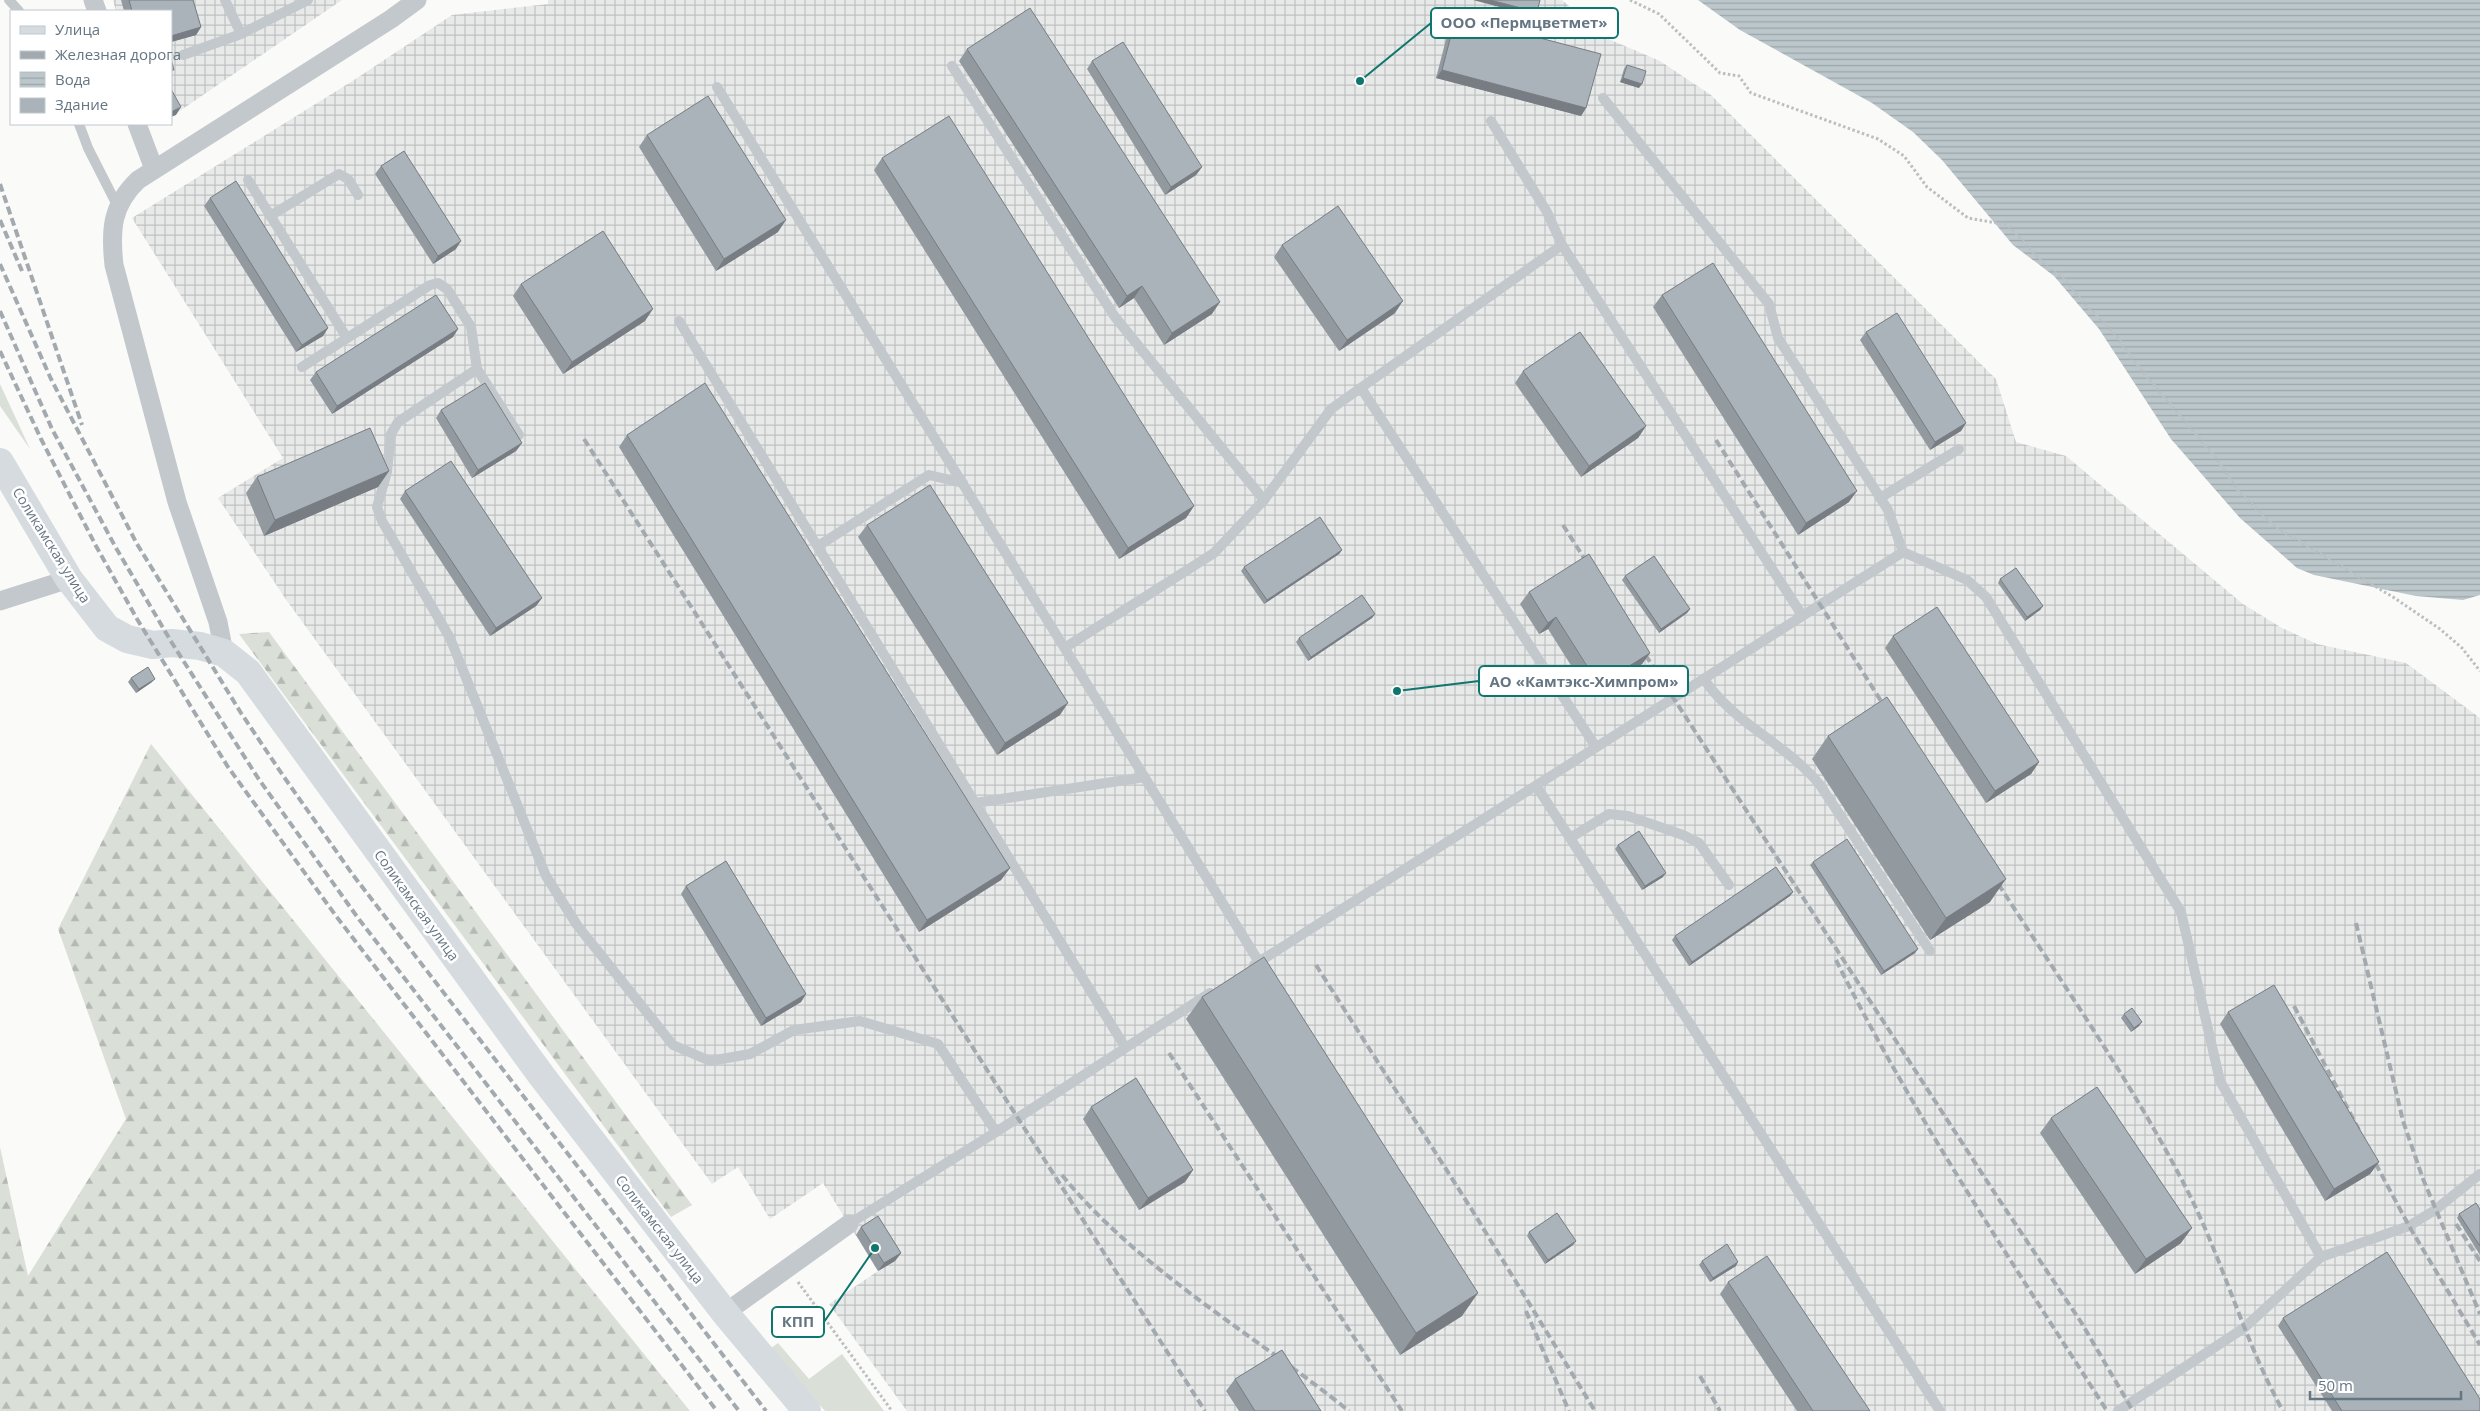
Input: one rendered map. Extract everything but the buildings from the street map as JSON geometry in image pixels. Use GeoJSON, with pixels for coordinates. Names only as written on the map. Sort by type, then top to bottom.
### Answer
{"type":"FeatureCollection","features":[{"type":"Feature","properties":{"kind":"main road","name":"Соликамская улица"},"geometry":{"type":"LineString","coordinates":[[0,462],[70,579],[107,628],[127,639],[153,645],[172,643],[200,646],[224,653],[248,672],[540,1075],[725,1312],[806,1411]]}},
{"type":"Feature","properties":{"kind":"street"},"geometry":{"type":"LineString","coordinates":[[224,653],[218,622],[177,502],[114,264],[113,225],[118,207],[126,192],[154,169],[417,0]]}},
{"type":"Feature","properties":{"kind":"street"},"geometry":{"type":"LineString","coordinates":[[137,125],[154,169]]}},
{"type":"Feature","properties":{"kind":"street"},"geometry":{"type":"LineString","coordinates":[[0,601],[70,579]]}},
{"type":"Feature","properties":{"kind":"street"},"geometry":{"type":"LineString","coordinates":[[725,1312],[849,1224]]}},
{"type":"Feature","properties":{"kind":"lane"},"geometry":{"type":"LineString","coordinates":[[9,0],[18,10]]}},
{"type":"Feature","properties":{"kind":"lane"},"geometry":{"type":"LineString","coordinates":[[225,0],[241,34]]}},
{"type":"Feature","properties":{"kind":"lane"},"geometry":{"type":"LineString","coordinates":[[183,55],[241,34],[308,0]]}},
{"type":"Feature","properties":{"kind":"lane"},"geometry":{"type":"LineString","coordinates":[[952,66],[1115,317],[1264,500]]}},
{"type":"Feature","properties":{"kind":"lane"},"geometry":{"type":"LineString","coordinates":[[717,87],[1260,962]]}},
{"type":"Feature","properties":{"kind":"lane"},"geometry":{"type":"LineString","coordinates":[[1603,98],[1769,304],[1778,338],[1880,498],[1898,533],[1903,552]]}},
{"type":"Feature","properties":{"kind":"lane"},"geometry":{"type":"LineString","coordinates":[[1491,121],[1547,212],[1562,245],[1802,615]]}},
{"type":"Feature","properties":{"kind":"lane"},"geometry":{"type":"LineString","coordinates":[[79,125],[88,148],[118,207]]}},
{"type":"Feature","properties":{"kind":"lane"},"geometry":{"type":"LineString","coordinates":[[270,216],[339,174],[348,179],[358,195]]}},
{"type":"Feature","properties":{"kind":"lane"},"geometry":{"type":"LineString","coordinates":[[248,180],[347,338]]}},
{"type":"Feature","properties":{"kind":"lane"},"geometry":{"type":"LineString","coordinates":[[1066,647],[1214,553],[1264,500],[1331,409],[1562,245]]}},
{"type":"Feature","properties":{"kind":"lane"},"geometry":{"type":"LineString","coordinates":[[302,367],[430,286],[438,283],[447,290],[471,326],[477,369],[519,435]]}},
{"type":"Feature","properties":{"kind":"lane"},"geometry":{"type":"LineString","coordinates":[[679,321],[1125,1047]]}},
{"type":"Feature","properties":{"kind":"lane"},"geometry":{"type":"LineString","coordinates":[[477,369],[398,422],[391,434],[387,472],[377,507],[382,521],[450,638],[546,876],[577,925],[673,1045],[710,1061],[750,1054],[794,1030],[860,1021],[938,1044],[996,1132]]}},
{"type":"Feature","properties":{"kind":"lane"},"geometry":{"type":"LineString","coordinates":[[1360,388],[1596,748]]}},
{"type":"Feature","properties":{"kind":"lane"},"geometry":{"type":"LineString","coordinates":[[1880,498],[1959,449]]}},
{"type":"Feature","properties":{"kind":"lane"},"geometry":{"type":"LineString","coordinates":[[818,546],[929,475],[963,482]]}},
{"type":"Feature","properties":{"kind":"lane"},"geometry":{"type":"LineString","coordinates":[[1243,973],[1903,552]]}},
{"type":"Feature","properties":{"kind":"lane"},"geometry":{"type":"LineString","coordinates":[[1903,552],[1967,580],[1986,597],[2181,912],[2220,1081],[2321,1257]]}},
{"type":"Feature","properties":{"kind":"lane"},"geometry":{"type":"LineString","coordinates":[[1704,679],[1728,708],[1793,756],[1814,777],[1930,951]]}},
{"type":"Feature","properties":{"kind":"lane"},"geometry":{"type":"LineString","coordinates":[[975,803],[1145,777]]}},
{"type":"Feature","properties":{"kind":"lane"},"geometry":{"type":"LineString","coordinates":[[1537,787],[1940,1411]]}},
{"type":"Feature","properties":{"kind":"lane"},"geometry":{"type":"LineString","coordinates":[[1570,838],[1609,814],[1628,816],[1699,843],[1729,885]]}},
{"type":"Feature","properties":{"kind":"lane"},"geometry":{"type":"LineString","coordinates":[[849,1224],[996,1132],[1217,989]]}},
{"type":"Feature","properties":{"kind":"lane"},"geometry":{"type":"LineString","coordinates":[[2118,1411],[2244,1328],[2321,1257],[2409,1226],[2435,1210],[2480,1174]]}},
{"type":"Feature","properties":{"kind":"path"},"geometry":{"type":"LineString","coordinates":[[1630,0],[1659,14],[1720,73],[1739,76],[1751,93],[1850,127],[1878,139],[1904,156],[1927,187],[1968,218],[2008,225],[2046,266],[2065,280],[2082,301],[2115,334],[2137,365],[2216,458],[2240,493],[2271,522],[2319,555],[2393,598],[2440,629],[2462,648],[2480,671]]}},
{"type":"Feature","properties":{"kind":"path"},"geometry":{"type":"LineString","coordinates":[[787,1268],[892,1411]]}},
{"type":"Feature","properties":{"kind":"shaded area"},"geometry":{"type":"Polygon","coordinates":[[[113,0],[342,0],[172,116],[172,10],[116,10],[113,0]]]}},
{"type":"Feature","properties":{"kind":"shaded area"},"geometry":{"type":"Polygon","coordinates":[[[548,0],[1562,0],[1604,37],[1660,61],[1711,95],[1996,379],[2016,442],[2066,456],[2243,604],[2282,628],[2317,644],[2406,663],[2480,718],[2480,1411],[907,1411],[829,1304],[878,1271],[823,1183],[770,1219],[738,1167],[712,1184],[287,601],[218,498],[283,458],[132,218],[354,80],[452,15],[548,4],[548,0]]]}},
{"type":"Feature","properties":{"kind":"green space"},"geometry":{"type":"Polygon","coordinates":[[[0,384],[30,449],[0,406],[0,384]]]}},
{"type":"Feature","properties":{"kind":"green space"},"geometry":{"type":"Polygon","coordinates":[[[269,632],[692,1205],[671,1217],[239,634],[269,632]]]}},
{"type":"Feature","properties":{"kind":"green space"},"geometry":{"type":"Polygon","coordinates":[[[151,744],[690,1411],[0,1411],[0,1147],[28,1276],[126,1119],[58,929],[151,744]]]}},
{"type":"Feature","properties":{"kind":"green space"},"geometry":{"type":"Polygon","coordinates":[[[778,1343],[809,1379],[842,1354],[884,1411],[825,1411],[771,1348],[778,1343]]]}},
{"type":"Feature","properties":{"kind":"water"},"geometry":{"type":"Polygon","coordinates":[[[1698,0],[2480,0],[2480,595],[2463,600],[2416,596],[2314,575],[2297,568],[2240,518],[2171,439],[2099,329],[2054,276],[2013,245],[1942,160],[1913,132],[1872,103],[1740,30],[1698,0]]]}},
{"type":"Feature","properties":{"kind":"railway"},"geometry":{"type":"LineString","coordinates":[[0,184],[82,425]]}},
{"type":"Feature","properties":{"kind":"railway"},"geometry":{"type":"LineString","coordinates":[[0,220],[22,271]]}},
{"type":"Feature","properties":{"kind":"railway"},"geometry":{"type":"LineString","coordinates":[[0,264],[51,379],[137,544],[241,713],[353,875],[766,1411]]}},
{"type":"Feature","properties":{"kind":"railway"},"geometry":{"type":"LineString","coordinates":[[0,311],[52,429],[116,548],[172,643],[258,778],[358,918],[739,1411]]}},
{"type":"Feature","properties":{"kind":"railway"},"geometry":{"type":"LineString","coordinates":[[0,351],[41,439],[96,546],[137,619],[228,767],[336,916],[717,1411]]}},
{"type":"Feature","properties":{"kind":"railway"},"geometry":{"type":"LineString","coordinates":[[584,439],[1205,1411]]}},
{"type":"Feature","properties":{"kind":"railway"},"geometry":{"type":"LineString","coordinates":[[1716,440],[1888,712]]}},
{"type":"Feature","properties":{"kind":"railway"},"geometry":{"type":"LineString","coordinates":[[1563,525],[1591,569]]}},
{"type":"Feature","properties":{"kind":"railway"},"geometry":{"type":"LineString","coordinates":[[1639,645],[1996,1195],[2081,1322],[2133,1411]]}},
{"type":"Feature","properties":{"kind":"railway"},"geometry":{"type":"LineString","coordinates":[[1992,874],[2117,1067],[2164,1146],[2211,1242],[2256,1356],[2283,1411]]}},
{"type":"Feature","properties":{"kind":"railway"},"geometry":{"type":"LineString","coordinates":[[2356,923],[2403,1121],[2423,1179],[2480,1314]]}},
{"type":"Feature","properties":{"kind":"railway"},"geometry":{"type":"LineString","coordinates":[[1836,960],[1866,1018],[1931,1133],[2107,1411]]}},
{"type":"Feature","properties":{"kind":"railway"},"geometry":{"type":"LineString","coordinates":[[1316,965],[1472,1210],[1595,1411]]}},
{"type":"Feature","properties":{"kind":"railway"},"geometry":{"type":"LineString","coordinates":[[2294,1006],[2359,1130]]}},
{"type":"Feature","properties":{"kind":"railway"},"geometry":{"type":"LineString","coordinates":[[1169,1053],[1402,1411]]}},
{"type":"Feature","properties":{"kind":"railway"},"geometry":{"type":"LineString","coordinates":[[2370,1153],[2409,1226],[2480,1345]]}},
{"type":"Feature","properties":{"kind":"railway"},"geometry":{"type":"LineString","coordinates":[[1062,1175],[1092,1209],[1125,1241],[1161,1271],[1349,1411]]}},
{"type":"Feature","properties":{"kind":"railway"},"geometry":{"type":"LineString","coordinates":[[2456,1224],[2480,1261]]}},
{"type":"Feature","properties":{"kind":"railway"},"geometry":{"type":"LineString","coordinates":[[1526,1311],[1569,1411]]}},
{"type":"Feature","properties":{"kind":"railway"},"geometry":{"type":"LineString","coordinates":[[1700,1376],[1720,1411]]}},
{"type":"Feature","properties":{"kind":"place","name":"ООО «Пермцветмет»"},"geometry":{"type":"Point","coordinates":[1360,81]}},
{"type":"Feature","properties":{"kind":"place","name":"АО «Камтэкс-Химпром»"},"geometry":{"type":"Point","coordinates":[1397,691]}},
{"type":"Feature","properties":{"kind":"place","name":"КПП"},"geometry":{"type":"Point","coordinates":[875,1248]}}]}
